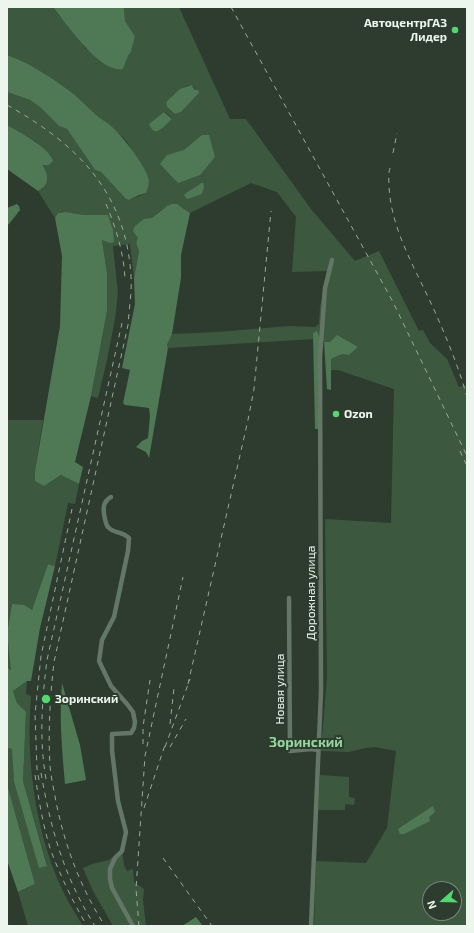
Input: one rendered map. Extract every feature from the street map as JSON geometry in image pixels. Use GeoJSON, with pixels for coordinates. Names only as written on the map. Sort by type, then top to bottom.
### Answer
{"type":"FeatureCollection","features":[{"type":"Feature","properties":{"kind":"street","name":"Дорожная улица"},"geometry":{"type":"LineString","coordinates":[[311,926],[321,692],[322,591],[320,524],[320,357],[325,288],[332,260]]}},
{"type":"Feature","properties":{"kind":"street"},"geometry":{"type":"LineString","coordinates":[[111,497],[107,499],[104,505],[107,526],[129,538],[128,551],[114,617],[102,640],[99,661],[111,686],[132,712],[135,722],[131,733],[112,734],[112,750],[118,802],[126,832],[122,851],[115,858],[110,869],[110,879],[112,888],[133,926]]}},
{"type":"Feature","properties":{"kind":"street","name":"Новая улица"},"geometry":{"type":"LineString","coordinates":[[289,598],[290,751],[311,748],[318,750]]}},
{"type":"Feature","properties":{"kind":"shaded area"},"geometry":{"type":"Polygon","coordinates":[[[7,7],[53,7],[86,49],[123,69],[131,52],[135,36],[125,21],[124,7],[179,7],[230,119],[246,119],[311,209],[355,261],[379,251],[419,331],[423,330],[430,343],[447,359],[459,387],[467,385],[467,926],[314,926],[316,861],[366,863],[387,828],[396,751],[375,747],[349,752],[321,751],[327,677],[325,519],[391,523],[394,389],[338,370],[330,370],[331,359],[342,354],[349,355],[358,347],[353,345],[324,342],[313,333],[314,339],[168,348],[167,345],[172,334],[289,326],[315,327],[319,324],[320,307],[327,271],[292,272],[296,217],[277,192],[251,183],[190,213],[177,205],[171,205],[159,212],[147,225],[136,243],[139,251],[134,278],[130,244],[113,246],[118,293],[115,319],[98,398],[91,396],[107,311],[107,273],[102,240],[107,215],[84,215],[66,212],[58,213],[55,218],[38,191],[43,188],[37,143],[7,125],[7,92],[30,100],[41,108],[59,126],[67,129],[95,170],[101,172],[126,199],[129,200],[146,193],[138,167],[127,142],[116,131],[94,114],[75,95],[42,72],[16,58],[7,55],[7,7]],[[189,85],[186,86],[166,102],[167,107],[175,114],[181,112],[199,93],[189,85]],[[165,112],[149,124],[159,131],[172,118],[165,112]]]}},
{"type":"Feature","properties":{"kind":"shaded area"},"geometry":{"type":"Polygon","coordinates":[[[53,7],[124,7],[125,21],[135,36],[131,52],[123,69],[114,68],[104,64],[94,56],[84,46],[53,7]]]}},
{"type":"Feature","properties":{"kind":"shaded area"},"geometry":{"type":"Polygon","coordinates":[[[7,55],[16,58],[42,72],[75,95],[97,116],[110,125],[134,152],[148,176],[149,183],[146,193],[129,200],[126,199],[101,172],[95,170],[67,129],[59,126],[41,108],[30,100],[7,92],[7,55]]]}},
{"type":"Feature","properties":{"kind":"shaded area"},"geometry":{"type":"Polygon","coordinates":[[[191,85],[195,90],[198,90],[199,93],[181,112],[175,114],[167,107],[166,102],[180,89],[191,85]]]}},
{"type":"Feature","properties":{"kind":"shaded area"},"geometry":{"type":"Polygon","coordinates":[[[164,112],[172,119],[160,130],[154,131],[149,124],[164,112]]]}},
{"type":"Feature","properties":{"kind":"shaded area"},"geometry":{"type":"Polygon","coordinates":[[[7,125],[26,136],[51,156],[53,161],[49,165],[42,165],[46,172],[47,180],[42,189],[38,191],[7,169],[7,125]]]}},
{"type":"Feature","properties":{"kind":"shaded area"},"geometry":{"type":"Polygon","coordinates":[[[202,135],[209,135],[215,157],[200,175],[178,183],[160,164],[167,155],[184,150],[202,135]]]}},
{"type":"Feature","properties":{"kind":"shaded area"},"geometry":{"type":"Polygon","coordinates":[[[203,183],[204,187],[202,194],[187,199],[184,195],[203,183]]]}},
{"type":"Feature","properties":{"kind":"shaded area"},"geometry":{"type":"Polygon","coordinates":[[[17,204],[20,210],[7,225],[7,208],[17,204]]]}},
{"type":"Feature","properties":{"kind":"shaded area"},"geometry":{"type":"Polygon","coordinates":[[[177,204],[190,213],[181,255],[181,278],[172,334],[167,345],[168,348],[149,458],[146,452],[136,447],[148,438],[150,416],[149,408],[125,405],[123,403],[130,370],[122,368],[135,304],[134,278],[139,251],[136,243],[138,238],[133,231],[135,226],[144,219],[152,218],[167,206],[177,204]]]}},
{"type":"Feature","properties":{"kind":"shaded area"},"geometry":{"type":"Polygon","coordinates":[[[66,212],[84,215],[108,215],[113,230],[114,242],[110,243],[102,240],[107,273],[107,311],[91,396],[75,462],[83,467],[79,484],[61,475],[44,486],[35,481],[35,471],[60,326],[62,256],[55,218],[58,213],[66,212]]]}},
{"type":"Feature","properties":{"kind":"shaded area"},"geometry":{"type":"Polygon","coordinates":[[[317,331],[320,340],[319,429],[315,429],[313,333],[317,331]]]}},
{"type":"Feature","properties":{"kind":"shaded area"},"geometry":{"type":"Polygon","coordinates":[[[337,335],[358,347],[349,355],[342,354],[331,359],[331,390],[327,389],[324,342],[330,342],[337,335]]]}},
{"type":"Feature","properties":{"kind":"shaded area"},"geometry":{"type":"Polygon","coordinates":[[[7,420],[43,420],[35,471],[44,486],[61,475],[79,484],[75,504],[68,503],[55,566],[48,564],[32,610],[12,604],[7,633],[7,420]]]}},
{"type":"Feature","properties":{"kind":"shaded area"},"geometry":{"type":"Polygon","coordinates":[[[48,564],[55,566],[40,628],[31,681],[27,681],[13,691],[17,703],[26,712],[23,781],[47,866],[39,868],[14,782],[12,749],[8,748],[7,757],[7,667],[11,670],[7,633],[12,604],[24,605],[32,610],[48,564]]]}},
{"type":"Feature","properties":{"kind":"shaded area"},"geometry":{"type":"Polygon","coordinates":[[[7,635],[12,670],[7,667],[7,635]]]}},
{"type":"Feature","properties":{"kind":"shaded area"},"geometry":{"type":"Polygon","coordinates":[[[27,681],[26,694],[31,696],[31,765],[37,811],[49,856],[57,878],[83,926],[28,926],[18,892],[35,884],[7,784],[8,748],[13,749],[14,782],[39,867],[47,865],[23,781],[26,713],[17,703],[13,691],[27,681]]]}},
{"type":"Feature","properties":{"kind":"shaded area"},"geometry":{"type":"Polygon","coordinates":[[[62,683],[80,745],[86,780],[65,784],[61,721],[62,683]]]}},
{"type":"Feature","properties":{"kind":"shaded area"},"geometry":{"type":"Polygon","coordinates":[[[320,775],[349,777],[349,797],[355,798],[354,805],[345,804],[345,810],[318,810],[320,775]]]}},
{"type":"Feature","properties":{"kind":"shaded area"},"geometry":{"type":"Polygon","coordinates":[[[7,784],[35,884],[18,892],[7,860],[7,784]]]}},
{"type":"Feature","properties":{"kind":"shaded area"},"geometry":{"type":"Polygon","coordinates":[[[433,806],[435,812],[429,817],[430,821],[404,834],[400,834],[398,829],[433,806]]]}},
{"type":"Feature","properties":{"kind":"shaded area"},"geometry":{"type":"Polygon","coordinates":[[[122,849],[124,865],[127,871],[133,869],[134,882],[144,889],[143,900],[146,926],[113,926],[93,891],[83,868],[109,860],[122,849]]]}},
{"type":"Feature","properties":{"kind":"shaded area"},"geometry":{"type":"Polygon","coordinates":[[[196,917],[203,926],[182,926],[196,917]]]}},
{"type":"Feature","properties":{"kind":"railway"},"geometry":{"type":"LineString","coordinates":[[231,7],[393,302],[467,456]]}},
{"type":"Feature","properties":{"kind":"railway"},"geometry":{"type":"LineString","coordinates":[[7,105],[55,136],[76,154],[93,174],[108,195],[119,219],[127,246],[131,276],[128,325],[54,662],[51,688],[49,740],[50,766],[56,802],[74,866],[88,896],[105,926]]}},
{"type":"Feature","properties":{"kind":"railway"},"geometry":{"type":"LineString","coordinates":[[393,153],[397,133]]}},
{"type":"Feature","properties":{"kind":"railway"},"geometry":{"type":"LineString","coordinates":[[390,168],[389,186],[394,219],[406,250],[457,364],[467,397]]}},
{"type":"Feature","properties":{"kind":"railway"},"geometry":{"type":"LineString","coordinates":[[106,204],[119,241],[125,279]]}},
{"type":"Feature","properties":{"kind":"railway"},"geometry":{"type":"LineString","coordinates":[[188,684],[254,389],[271,211]]}},
{"type":"Feature","properties":{"kind":"railway"},"geometry":{"type":"LineString","coordinates":[[46,779],[42,749],[42,720],[47,660],[122,323]]}},
{"type":"Feature","properties":{"kind":"railway"},"geometry":{"type":"LineString","coordinates":[[460,451],[467,466]]}},
{"type":"Feature","properties":{"kind":"railway"},"geometry":{"type":"LineString","coordinates":[[39,780],[37,769],[35,714],[41,656],[72,509]]}},
{"type":"Feature","properties":{"kind":"railway"},"geometry":{"type":"LineString","coordinates":[[139,926],[136,889],[145,756],[183,577]]}},
{"type":"Feature","properties":{"kind":"railway"},"geometry":{"type":"LineString","coordinates":[[165,747],[190,679]]}},
{"type":"Feature","properties":{"kind":"railway"},"geometry":{"type":"LineString","coordinates":[[143,744],[143,727],[150,680]]}},
{"type":"Feature","properties":{"kind":"railway"},"geometry":{"type":"LineString","coordinates":[[170,724],[174,688]]}},
{"type":"Feature","properties":{"kind":"railway"},"geometry":{"type":"LineString","coordinates":[[170,747],[186,719]]}},
{"type":"Feature","properties":{"kind":"railway"},"geometry":{"type":"LineString","coordinates":[[144,808],[166,742]]}},
{"type":"Feature","properties":{"kind":"railway"},"geometry":{"type":"LineString","coordinates":[[41,773],[49,814],[60,852],[75,889],[95,926]]}},
{"type":"Feature","properties":{"kind":"railway"},"geometry":{"type":"LineString","coordinates":[[35,775],[43,823],[51,851],[77,908],[87,926]]}},
{"type":"Feature","properties":{"kind":"railway"},"geometry":{"type":"LineString","coordinates":[[163,858],[212,926]]}},
{"type":"Feature","properties":{"kind":"railway"},"geometry":{"type":"LineString","coordinates":[[7,925],[11,926]]}},
{"type":"Feature","properties":{"kind":"place","name":"АвтоцентрГАЗ Лидер"},"geometry":{"type":"Point","coordinates":[455,30]}},
{"type":"Feature","properties":{"kind":"place","name":"Ozon"},"geometry":{"type":"Point","coordinates":[336,414]}},
{"type":"Feature","properties":{"kind":"place","name":"Зоринский"},"geometry":{"type":"Point","coordinates":[46,699]}},
{"type":"Feature","properties":{"kind":"district","name":"Зоринский"},"geometry":{"type":"Point","coordinates":[306,742]}}]}
